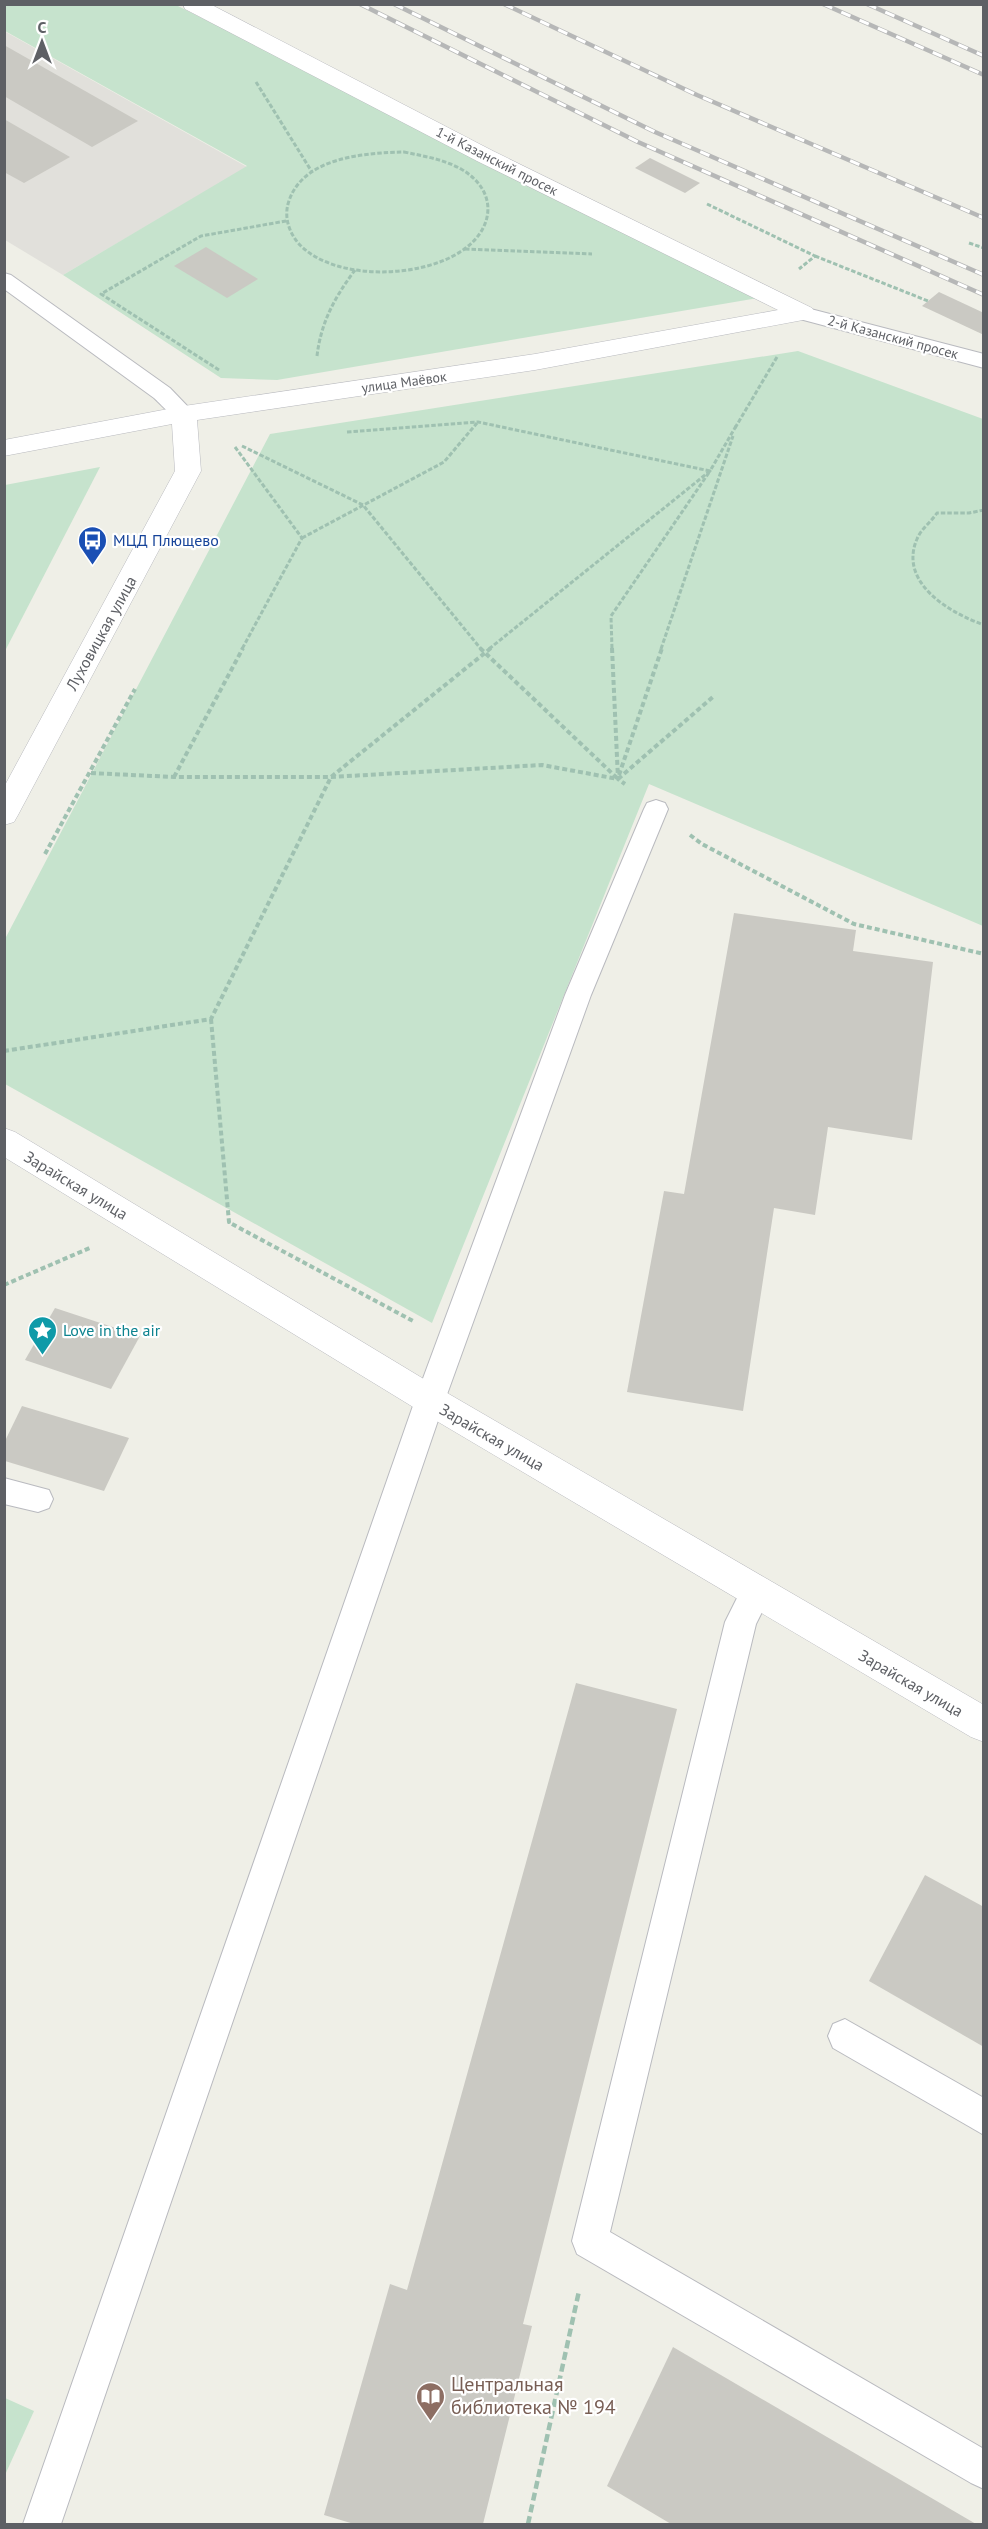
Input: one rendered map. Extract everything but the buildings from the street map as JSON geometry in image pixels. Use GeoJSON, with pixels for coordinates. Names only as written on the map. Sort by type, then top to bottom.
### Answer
{"type":"FeatureCollection","features":[{"type":"Feature","properties":{"kind":"street","name":"1-й Казанский просек"},"geometry":{"type":"LineString","coordinates":[[194,4],[486,156],[803,313]]}},
{"type":"Feature","properties":{"kind":"street","name":"улица Маёвок"},"geometry":{"type":"LineString","coordinates":[[4,448],[184,414],[535,362],[803,313]]}},
{"type":"Feature","properties":{"kind":"street","name":"Луховицкая улица"},"geometry":{"type":"LineString","coordinates":[[4,815],[188,471],[184,414]]}},
{"type":"Feature","properties":{"kind":"street","name":"Зарайская улица"},"geometry":{"type":"LineString","coordinates":[[4,1141],[430,1400],[984,1725]]}},
{"type":"Feature","properties":{"kind":"lane"},"geometry":{"type":"LineString","coordinates":[[4,279],[162,393],[184,414]]}},
{"type":"Feature","properties":{"kind":"lane","name":"2-й Казанский просек"},"geometry":{"type":"LineString","coordinates":[[803,313],[984,361]]}},
{"type":"Feature","properties":{"kind":"lane"},"geometry":{"type":"LineString","coordinates":[[50,2521],[430,1400],[578,995],[656,809]]}},
{"type":"Feature","properties":{"kind":"lane"},"geometry":{"type":"LineString","coordinates":[[4,1491],[38,1499]]}},
{"type":"Feature","properties":{"kind":"lane"},"geometry":{"type":"LineString","coordinates":[[756,1592],[741,1622],[590,2241],[984,2470]]}},
{"type":"Feature","properties":{"kind":"lane"},"geometry":{"type":"LineString","coordinates":[[845,2036],[984,2118]]}},
{"type":"Feature","properties":{"kind":"path"},"geometry":{"type":"LineString","coordinates":[[252,76],[313,172]]}},
{"type":"Feature","properties":{"kind":"path"},"geometry":{"type":"LineString","coordinates":[[404,152],[435,158],[461,169],[480,185],[489,204],[487,224],[474,242],[464,249],[452,257],[423,268],[389,272],[355,270],[324,261],[301,246],[287,228],[286,221],[285,208],[294,188],[313,172],[339,159],[371,153],[404,152]]}},
{"type":"Feature","properties":{"kind":"path"},"geometry":{"type":"LineString","coordinates":[[707,204],[761,230]]}},
{"type":"Feature","properties":{"kind":"path"},"geometry":{"type":"LineString","coordinates":[[226,374],[101,294],[201,236],[286,221]]}},
{"type":"Feature","properties":{"kind":"path"},"geometry":{"type":"LineString","coordinates":[[969,243],[984,248]]}},
{"type":"Feature","properties":{"kind":"path"},"geometry":{"type":"LineString","coordinates":[[464,249],[600,254]]}},
{"type":"Feature","properties":{"kind":"path"},"geometry":{"type":"LineString","coordinates":[[815,256],[928,301]]}},
{"type":"Feature","properties":{"kind":"path"},"geometry":{"type":"LineString","coordinates":[[317,357],[319,335],[331,302],[355,270]]}},
{"type":"Feature","properties":{"kind":"path"},"geometry":{"type":"LineString","coordinates":[[618,779],[611,616],[710,471],[780,352]]}},
{"type":"Feature","properties":{"kind":"path"},"geometry":{"type":"LineString","coordinates":[[337,433],[478,422],[710,471]]}},
{"type":"Feature","properties":{"kind":"path"},"geometry":{"type":"LineString","coordinates":[[174,777],[302,538],[444,462],[478,422]]}},
{"type":"Feature","properties":{"kind":"path"},"geometry":{"type":"LineString","coordinates":[[618,779],[736,426]]}},
{"type":"Feature","properties":{"kind":"path"},"geometry":{"type":"LineString","coordinates":[[302,538],[231,441],[363,505],[485,654],[618,779],[702,844],[854,924],[984,954]]}},
{"type":"Feature","properties":{"kind":"path"},"geometry":{"type":"LineString","coordinates":[[229,1222],[211,1019],[331,777],[710,471]]}},
{"type":"Feature","properties":{"kind":"path"},"geometry":{"type":"LineString","coordinates":[[984,510],[969,513],[937,513],[918,538],[913,561],[924,587],[937,600],[969,621],[984,625]]}},
{"type":"Feature","properties":{"kind":"path"},"geometry":{"type":"LineString","coordinates":[[45,854],[135,689]]}},
{"type":"Feature","properties":{"kind":"path"},"geometry":{"type":"LineString","coordinates":[[618,779],[714,696]]}},
{"type":"Feature","properties":{"kind":"path"},"geometry":{"type":"LineString","coordinates":[[91,772],[174,777],[331,777],[542,765],[618,779]]}},
{"type":"Feature","properties":{"kind":"path"},"geometry":{"type":"LineString","coordinates":[[4,1051],[211,1019]]}},
{"type":"Feature","properties":{"kind":"path"},"geometry":{"type":"LineString","coordinates":[[219,1216],[452,1342]]}},
{"type":"Feature","properties":{"kind":"path"},"geometry":{"type":"LineString","coordinates":[[4,1285],[100,1244]]}},
{"type":"Feature","properties":{"kind":"path"},"geometry":{"type":"LineString","coordinates":[[528,2524],[590,2241]]}},
{"type":"Feature","properties":{"kind":"shaded area"},"geometry":{"type":"Polygon","coordinates":[[[4,31],[247,167],[63,275],[5,240],[4,31]]]}},
{"type":"Feature","properties":{"kind":"green space"},"geometry":{"type":"Polygon","coordinates":[[[5,5],[176,5],[758,298],[277,380],[221,378],[63,275],[247,166],[5,31],[5,5]]]}},
{"type":"Feature","properties":{"kind":"green space"},"geometry":{"type":"Polygon","coordinates":[[[798,351],[983,419],[983,926],[649,784],[432,1323],[5,1084],[5,939],[270,434],[798,351]]]}},
{"type":"Feature","properties":{"kind":"green space"},"geometry":{"type":"Polygon","coordinates":[[[100,467],[5,651],[5,485],[100,467]]]}},
{"type":"Feature","properties":{"kind":"green space"},"geometry":{"type":"Polygon","coordinates":[[[4,2398],[34,2411],[5,2475],[4,2398]]]}},
{"type":"Feature","properties":{"kind":"railway"},"geometry":{"type":"LineString","coordinates":[[360,4],[638,142],[984,295]]}},
{"type":"Feature","properties":{"kind":"railway"},"geometry":{"type":"LineString","coordinates":[[394,4],[655,132],[984,275]]}},
{"type":"Feature","properties":{"kind":"railway"},"geometry":{"type":"LineString","coordinates":[[504,4],[697,95],[984,218]]}},
{"type":"Feature","properties":{"kind":"railway"},"geometry":{"type":"LineString","coordinates":[[823,4],[984,75]]}},
{"type":"Feature","properties":{"kind":"railway"},"geometry":{"type":"LineString","coordinates":[[867,4],[984,56]]}},
{"type":"Feature","properties":{"kind":"place","name":"МЦД Плющево"},"geometry":{"type":"Point","coordinates":[92,566]}},
{"type":"Feature","properties":{"kind":"place","name":"Love in the air"},"geometry":{"type":"Point","coordinates":[42,1356]}},
{"type":"Feature","properties":{"kind":"place","name":"Центральная библиотека № 194"},"geometry":{"type":"Point","coordinates":[430,2422]}}]}
